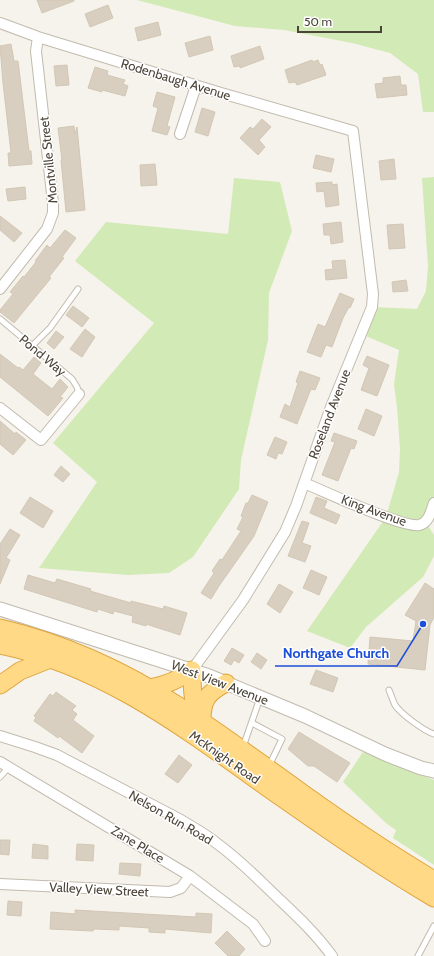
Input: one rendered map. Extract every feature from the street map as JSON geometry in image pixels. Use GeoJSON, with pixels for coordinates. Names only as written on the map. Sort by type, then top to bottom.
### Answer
{"type":"FeatureCollection","features":[{"type":"Feature","properties":{"kind":"highway","name":"McKnight Road"},"geometry":{"type":"LineString","coordinates":[[0,628],[80,654],[104,664],[150,688],[202,721],[374,843],[434,880]]}},
{"type":"Feature","properties":{"kind":"highway","name":"McKnight Road"},"geometry":{"type":"LineString","coordinates":[[0,645],[50,659],[114,687],[168,717],[365,856],[434,898]]}},
{"type":"Feature","properties":{"kind":"highway"},"geometry":{"type":"LineString","coordinates":[[0,685],[20,671],[50,659]]}},
{"type":"Feature","properties":{"kind":"highway"},"geometry":{"type":"LineString","coordinates":[[150,688],[177,680],[192,670]]}},
{"type":"Feature","properties":{"kind":"highway"},"geometry":{"type":"LineString","coordinates":[[192,670],[194,703],[202,721]]}},
{"type":"Feature","properties":{"kind":"highway"},"geometry":{"type":"LineString","coordinates":[[202,721],[205,699],[216,688],[226,683]]}},
{"type":"Feature","properties":{"kind":"street","name":"Rodenbaugh Avenue"},"geometry":{"type":"LineString","coordinates":[[0,23],[38,37],[196,86],[353,131]]}},
{"type":"Feature","properties":{"kind":"street","name":"Montville Street"},"geometry":{"type":"LineString","coordinates":[[0,289],[47,229],[53,213],[36,51],[38,37]]}},
{"type":"Feature","properties":{"kind":"street"},"geometry":{"type":"LineString","coordinates":[[180,134],[196,86]]}},
{"type":"Feature","properties":{"kind":"street","name":"Roseland Avenue"},"geometry":{"type":"LineString","coordinates":[[192,670],[243,600],[278,544],[290,520],[331,407],[373,300],[353,131]]}},
{"type":"Feature","properties":{"kind":"street"},"geometry":{"type":"LineString","coordinates":[[0,408],[41,440],[79,394]]}},
{"type":"Feature","properties":{"kind":"street","name":"King Avenue"},"geometry":{"type":"LineString","coordinates":[[304,483],[386,517],[418,525],[429,517],[434,503]]}},
{"type":"Feature","properties":{"kind":"street","name":"West View Avenue"},"geometry":{"type":"LineString","coordinates":[[0,609],[192,670],[322,723],[385,754],[421,768],[434,771]]}},
{"type":"Feature","properties":{"kind":"street","name":"Nelson Run Road"},"geometry":{"type":"LineString","coordinates":[[0,736],[57,755],[200,831],[219,845],[308,926],[332,956]]}},
{"type":"Feature","properties":{"kind":"street","name":"Zane Place"},"geometry":{"type":"LineString","coordinates":[[4,765],[190,876],[253,924],[265,941]]}},
{"type":"Feature","properties":{"kind":"street","name":"Valley View Street"},"geometry":{"type":"LineString","coordinates":[[0,884],[170,892],[181,888],[190,876]]}},
{"type":"Feature","properties":{"kind":"lane"},"geometry":{"type":"LineString","coordinates":[[32,346],[50,328],[78,289]]}},
{"type":"Feature","properties":{"kind":"lane","name":"Pond Way"},"geometry":{"type":"LineString","coordinates":[[0,319],[72,379],[78,387],[79,394]]}},
{"type":"Feature","properties":{"kind":"lane"},"geometry":{"type":"LineString","coordinates":[[389,690],[396,705],[415,723],[427,732],[434,734]]}},
{"type":"Feature","properties":{"kind":"lane"},"geometry":{"type":"LineString","coordinates":[[242,750],[260,697]]}},
{"type":"Feature","properties":{"kind":"lane"},"geometry":{"type":"LineString","coordinates":[[252,723],[282,739],[268,768]]}},
{"type":"Feature","properties":{"kind":"lane"},"geometry":{"type":"LineString","coordinates":[[0,777],[4,765]]}},
{"type":"Feature","properties":{"kind":"lane"},"geometry":{"type":"LineString","coordinates":[[418,956],[434,926]]}},
{"type":"Feature","properties":{"kind":"green space"},"geometry":{"type":"Polygon","coordinates":[[[137,0],[434,0],[434,112],[423,112],[418,74],[390,53],[352,43],[284,30],[235,26],[137,0]]]}},
{"type":"Feature","properties":{"kind":"green space"},"geometry":{"type":"Polygon","coordinates":[[[434,177],[434,503],[425,521],[434,535],[434,556],[423,577],[366,627],[350,648],[307,631],[386,517],[399,472],[400,449],[394,384],[399,350],[361,334],[372,307],[417,309],[426,291],[428,266],[422,178],[434,177]]]}},
{"type":"Feature","properties":{"kind":"green space"},"geometry":{"type":"Polygon","coordinates":[[[234,178],[280,182],[292,231],[269,293],[268,340],[241,460],[239,489],[193,557],[169,573],[128,575],[39,568],[97,482],[53,443],[154,323],[75,261],[106,222],[228,234],[234,178]]]}},
{"type":"Feature","properties":{"kind":"green space"},"geometry":{"type":"Polygon","coordinates":[[[363,752],[434,780],[434,865],[393,838],[396,830],[387,824],[343,782],[363,752]]]}},
{"type":"Feature","properties":{"kind":"building"},"geometry":{"type":"Polygon","coordinates":[[[37,0],[74,0],[74,1],[42,13],[37,0]]]}},
{"type":"Feature","properties":{"kind":"building"},"geometry":{"type":"Polygon","coordinates":[[[108,5],[113,18],[90,27],[85,14],[108,5]]]}},
{"type":"Feature","properties":{"kind":"building"},"geometry":{"type":"Polygon","coordinates":[[[158,22],[161,35],[138,41],[135,28],[158,22]]]}},
{"type":"Feature","properties":{"kind":"building"},"geometry":{"type":"Polygon","coordinates":[[[210,36],[213,50],[189,57],[185,43],[210,36]]]}},
{"type":"Feature","properties":{"kind":"building"},"geometry":{"type":"Polygon","coordinates":[[[11,44],[14,61],[18,61],[29,151],[31,151],[32,164],[9,166],[8,153],[11,153],[0,46],[11,44]]]}},
{"type":"Feature","properties":{"kind":"building"},"geometry":{"type":"Polygon","coordinates":[[[260,46],[264,59],[240,68],[240,66],[234,67],[231,56],[260,46]]]}},
{"type":"Feature","properties":{"kind":"building"},"geometry":{"type":"Polygon","coordinates":[[[312,60],[313,62],[318,60],[320,65],[322,64],[326,75],[297,85],[295,82],[289,83],[285,70],[312,60]]]}},
{"type":"Feature","properties":{"kind":"building"},"geometry":{"type":"Polygon","coordinates":[[[67,65],[69,85],[56,86],[54,66],[67,65]]]}},
{"type":"Feature","properties":{"kind":"building"},"geometry":{"type":"Polygon","coordinates":[[[95,67],[108,71],[107,75],[125,80],[123,84],[128,86],[125,96],[88,88],[95,67]]]}},
{"type":"Feature","properties":{"kind":"building"},"geometry":{"type":"Polygon","coordinates":[[[400,76],[401,85],[406,85],[407,95],[377,98],[375,84],[383,83],[383,78],[400,76]]]}},
{"type":"Feature","properties":{"kind":"building"},"geometry":{"type":"Polygon","coordinates":[[[157,92],[175,97],[167,126],[170,127],[167,135],[152,131],[158,108],[153,106],[157,92]]]}},
{"type":"Feature","properties":{"kind":"building"},"geometry":{"type":"Polygon","coordinates":[[[202,108],[215,112],[208,136],[195,132],[202,108]]]}},
{"type":"Feature","properties":{"kind":"building"},"geometry":{"type":"Polygon","coordinates":[[[262,119],[271,127],[259,140],[265,147],[258,155],[240,138],[250,127],[253,129],[262,119]]]}},
{"type":"Feature","properties":{"kind":"building"},"geometry":{"type":"Polygon","coordinates":[[[74,126],[75,134],[77,127],[85,210],[66,212],[58,128],[74,126]]]}},
{"type":"Feature","properties":{"kind":"building"},"geometry":{"type":"Polygon","coordinates":[[[316,155],[334,159],[331,172],[313,168],[316,155]]]}},
{"type":"Feature","properties":{"kind":"building"},"geometry":{"type":"Polygon","coordinates":[[[394,159],[396,179],[381,180],[379,161],[394,159]]]}},
{"type":"Feature","properties":{"kind":"building"},"geometry":{"type":"Polygon","coordinates":[[[155,164],[157,185],[141,186],[140,165],[155,164]]]}},
{"type":"Feature","properties":{"kind":"building"},"geometry":{"type":"Polygon","coordinates":[[[332,182],[332,185],[337,184],[339,205],[326,207],[324,191],[317,192],[316,183],[332,182]]]}},
{"type":"Feature","properties":{"kind":"building"},"geometry":{"type":"Polygon","coordinates":[[[25,187],[26,199],[8,201],[6,189],[25,187]]]}},
{"type":"Feature","properties":{"kind":"building"},"geometry":{"type":"Polygon","coordinates":[[[0,216],[22,233],[14,242],[0,230],[0,216]]]}},
{"type":"Feature","properties":{"kind":"building"},"geometry":{"type":"Polygon","coordinates":[[[341,222],[343,242],[331,244],[330,235],[324,235],[323,224],[341,222]]]}},
{"type":"Feature","properties":{"kind":"building"},"geometry":{"type":"Polygon","coordinates":[[[403,224],[405,248],[389,249],[387,225],[403,224]]]}},
{"type":"Feature","properties":{"kind":"building"},"geometry":{"type":"Polygon","coordinates":[[[65,230],[76,238],[62,257],[64,258],[49,277],[51,278],[14,323],[0,312],[0,310],[13,294],[10,292],[36,262],[35,261],[47,245],[50,248],[65,230]]]}},
{"type":"Feature","properties":{"kind":"building"},"geometry":{"type":"Polygon","coordinates":[[[345,260],[347,278],[326,280],[325,270],[333,269],[332,261],[345,260]]]}},
{"type":"Feature","properties":{"kind":"building"},"geometry":{"type":"Polygon","coordinates":[[[406,280],[408,291],[393,292],[392,282],[406,280]]]}},
{"type":"Feature","properties":{"kind":"building"},"geometry":{"type":"Polygon","coordinates":[[[340,293],[354,299],[343,318],[332,347],[326,345],[321,357],[307,352],[318,324],[325,327],[340,293]]]}},
{"type":"Feature","properties":{"kind":"building"},"geometry":{"type":"Polygon","coordinates":[[[73,306],[89,318],[82,327],[66,315],[73,306]]]}},
{"type":"Feature","properties":{"kind":"building"},"geometry":{"type":"Polygon","coordinates":[[[85,329],[95,337],[82,357],[70,349],[85,329]]]}},
{"type":"Feature","properties":{"kind":"building"},"geometry":{"type":"Polygon","coordinates":[[[56,331],[64,337],[54,349],[47,343],[56,331]]]}},
{"type":"Feature","properties":{"kind":"building"},"geometry":{"type":"Polygon","coordinates":[[[0,354],[18,368],[19,367],[23,370],[34,357],[41,363],[33,374],[52,389],[60,379],[68,387],[60,397],[63,398],[48,416],[0,377],[0,354]]]}},
{"type":"Feature","properties":{"kind":"building"},"geometry":{"type":"Polygon","coordinates":[[[367,356],[389,365],[377,396],[361,390],[369,368],[363,365],[367,356]]]}},
{"type":"Feature","properties":{"kind":"building"},"geometry":{"type":"Polygon","coordinates":[[[300,371],[320,378],[315,390],[311,389],[297,424],[280,417],[285,404],[290,407],[298,383],[296,382],[300,371]]]}},
{"type":"Feature","properties":{"kind":"building"},"geometry":{"type":"Polygon","coordinates":[[[366,409],[382,416],[374,436],[358,429],[366,409]]]}},
{"type":"Feature","properties":{"kind":"building"},"geometry":{"type":"Polygon","coordinates":[[[0,421],[15,434],[16,432],[26,440],[13,455],[0,444],[0,421]]]}},
{"type":"Feature","properties":{"kind":"building"},"geometry":{"type":"Polygon","coordinates":[[[334,433],[357,441],[354,449],[351,448],[338,481],[322,475],[335,442],[331,441],[334,433]]]}},
{"type":"Feature","properties":{"kind":"building"},"geometry":{"type":"Polygon","coordinates":[[[275,437],[287,442],[282,454],[278,453],[276,459],[267,455],[275,437]]]}},
{"type":"Feature","properties":{"kind":"building"},"geometry":{"type":"Polygon","coordinates":[[[61,466],[70,474],[63,482],[54,475],[61,466]]]}},
{"type":"Feature","properties":{"kind":"building"},"geometry":{"type":"Polygon","coordinates":[[[252,495],[268,502],[254,536],[211,599],[201,593],[214,573],[212,571],[220,559],[222,560],[241,531],[237,529],[243,517],[241,516],[246,503],[248,503],[252,495]]]}},
{"type":"Feature","properties":{"kind":"building"},"geometry":{"type":"Polygon","coordinates":[[[30,497],[53,511],[43,528],[20,513],[30,497]]]}},
{"type":"Feature","properties":{"kind":"building"},"geometry":{"type":"Polygon","coordinates":[[[316,497],[327,501],[324,508],[340,515],[336,524],[310,513],[316,497]]]}},
{"type":"Feature","properties":{"kind":"building"},"geometry":{"type":"Polygon","coordinates":[[[302,521],[309,523],[302,543],[311,546],[305,562],[288,556],[302,521]]]}},
{"type":"Feature","properties":{"kind":"building"},"geometry":{"type":"Polygon","coordinates":[[[10,529],[20,535],[6,558],[10,560],[0,584],[0,544],[10,529]]]}},
{"type":"Feature","properties":{"kind":"building"},"geometry":{"type":"Polygon","coordinates":[[[311,570],[327,577],[319,595],[303,588],[311,570]]]}},
{"type":"Feature","properties":{"kind":"building"},"geometry":{"type":"Polygon","coordinates":[[[28,575],[55,583],[57,579],[91,589],[90,591],[131,603],[131,601],[163,609],[164,606],[187,613],[180,635],[146,624],[146,626],[132,622],[133,616],[114,611],[113,614],[98,609],[97,612],[24,589],[28,575]]]}},
{"type":"Feature","properties":{"kind":"building"},"geometry":{"type":"Polygon","coordinates":[[[425,583],[434,589],[434,617],[430,625],[425,670],[368,664],[370,637],[413,641],[416,621],[405,615],[425,583]]]}},
{"type":"Feature","properties":{"kind":"building"},"geometry":{"type":"Polygon","coordinates":[[[279,584],[293,592],[280,613],[267,604],[279,584]]]}},
{"type":"Feature","properties":{"kind":"building"},"geometry":{"type":"Polygon","coordinates":[[[232,648],[244,655],[239,663],[234,660],[231,665],[224,661],[232,648]]]}},
{"type":"Feature","properties":{"kind":"building"},"geometry":{"type":"Polygon","coordinates":[[[257,653],[267,660],[261,669],[251,662],[257,653]]]}},
{"type":"Feature","properties":{"kind":"building"},"geometry":{"type":"Polygon","coordinates":[[[316,670],[338,678],[333,692],[310,684],[316,670]]]}},
{"type":"Feature","properties":{"kind":"building"},"geometry":{"type":"Polygon","coordinates":[[[56,692],[76,706],[72,710],[77,714],[73,720],[94,736],[82,753],[59,736],[58,738],[34,721],[36,717],[34,716],[50,694],[53,696],[56,692]]]}},
{"type":"Feature","properties":{"kind":"building"},"geometry":{"type":"Polygon","coordinates":[[[299,732],[350,763],[337,782],[314,766],[308,766],[288,749],[299,732]]]}},
{"type":"Feature","properties":{"kind":"building"},"geometry":{"type":"Polygon","coordinates":[[[179,755],[192,765],[178,783],[165,774],[179,755]]]}},
{"type":"Feature","properties":{"kind":"building"},"geometry":{"type":"Polygon","coordinates":[[[0,840],[10,840],[9,855],[0,854],[0,840]]]}},
{"type":"Feature","properties":{"kind":"building"},"geometry":{"type":"Polygon","coordinates":[[[33,844],[48,846],[48,859],[32,858],[33,844]]]}},
{"type":"Feature","properties":{"kind":"building"},"geometry":{"type":"Polygon","coordinates":[[[77,844],[94,845],[93,861],[76,860],[77,844]]]}},
{"type":"Feature","properties":{"kind":"building"},"geometry":{"type":"Polygon","coordinates":[[[120,863],[141,864],[140,876],[119,874],[120,863]]]}},
{"type":"Feature","properties":{"kind":"building"},"geometry":{"type":"Polygon","coordinates":[[[8,901],[22,902],[21,916],[7,915],[8,901]]]}},
{"type":"Feature","properties":{"kind":"building"},"geometry":{"type":"Polygon","coordinates":[[[75,910],[196,917],[196,913],[212,914],[211,933],[165,929],[165,933],[149,932],[149,928],[119,926],[119,930],[94,929],[93,931],[50,929],[51,912],[75,914],[75,910]]]}},
{"type":"Feature","properties":{"kind":"building"},"geometry":{"type":"Polygon","coordinates":[[[227,931],[245,949],[239,956],[228,956],[215,943],[227,931]]]}},
{"type":"Feature","properties":{"kind":"place","name":"Northgate Church"},"geometry":{"type":"Point","coordinates":[423,624]}}]}
